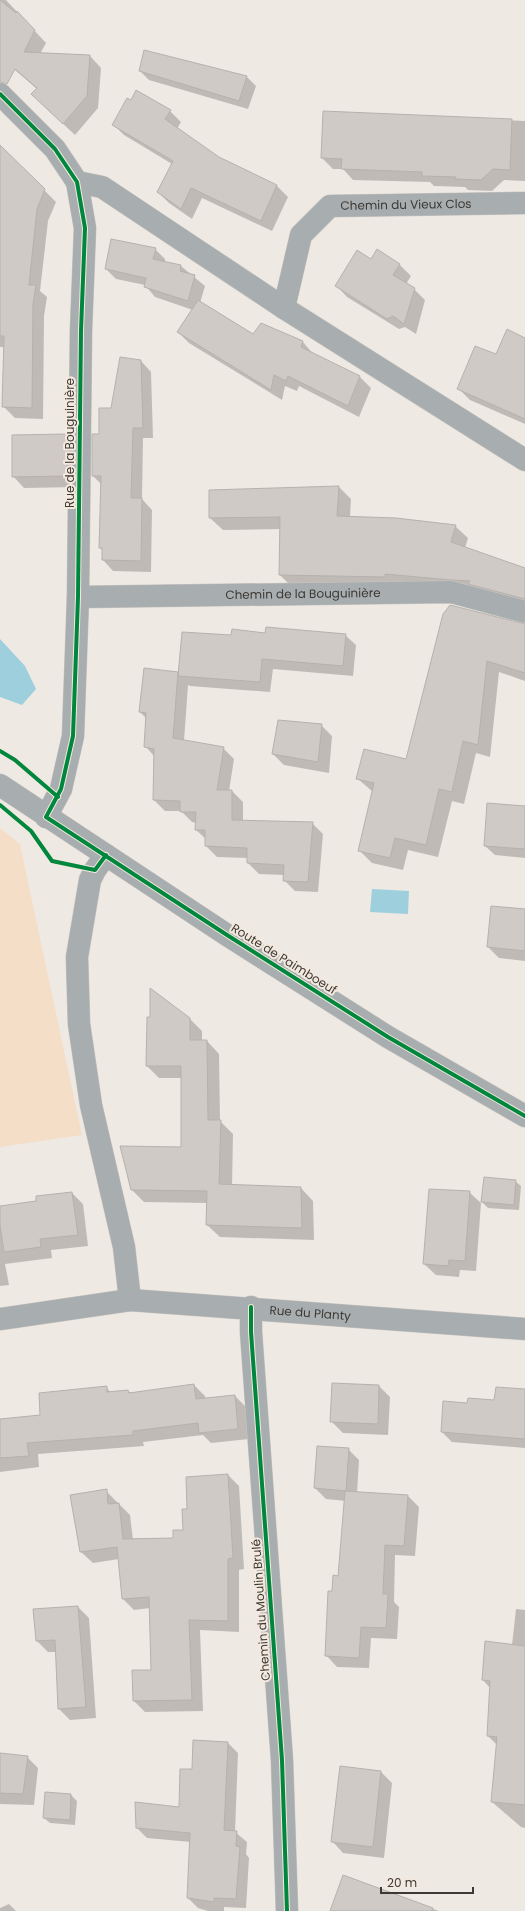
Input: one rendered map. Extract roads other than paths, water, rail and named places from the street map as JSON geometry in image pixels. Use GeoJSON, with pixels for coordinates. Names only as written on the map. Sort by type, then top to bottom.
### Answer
{"type":"FeatureCollection","features":[{"type":"Feature","properties":{"kind":"street","name":"Rue de la Bouguinière"},"geometry":{"type":"LineString","coordinates":[[0,94],[55,149],[77,182],[85,228],[80,331],[78,597],[73,736],[61,789],[46,817]]}},
{"type":"Feature","properties":{"kind":"street"},"geometry":{"type":"LineString","coordinates":[[77,182],[102,187],[284,308],[525,460]]}},
{"type":"Feature","properties":{"kind":"street","name":"Chemin du Vieux Clos"},"geometry":{"type":"LineString","coordinates":[[284,308],[301,235],[330,206],[525,203]]}},
{"type":"Feature","properties":{"kind":"street","name":"Chemin de la Bouguinière"},"geometry":{"type":"LineString","coordinates":[[78,597],[450,592],[525,612]]}},
{"type":"Feature","properties":{"kind":"street","name":"Route de Paimboeuf"},"geometry":{"type":"LineString","coordinates":[[0,785],[46,817],[388,1037],[522,1115]]}},
{"type":"Feature","properties":{"kind":"street"},"geometry":{"type":"LineString","coordinates":[[106,855],[90,880],[77,957],[79,1024],[90,1105],[124,1247],[130,1300]]}},
{"type":"Feature","properties":{"kind":"street","name":"Rue du Planty"},"geometry":{"type":"LineString","coordinates":[[0,1319],[130,1300],[251,1307],[296,1312],[525,1329]]}},
{"type":"Feature","properties":{"kind":"street","name":"Chemin du Moulin Brulé"},"geometry":{"type":"LineString","coordinates":[[251,1307],[252,1340],[282,1760],[287,1911]]}},
{"type":"Feature","properties":{"kind":"water"},"geometry":{"type":"Polygon","coordinates":[[[0,639],[25,666],[36,689],[22,705],[0,697],[0,639]]]}},
{"type":"Feature","properties":{"kind":"water"},"geometry":{"type":"Polygon","coordinates":[[[372,889],[409,891],[408,914],[370,912],[372,889]]]}}]}
